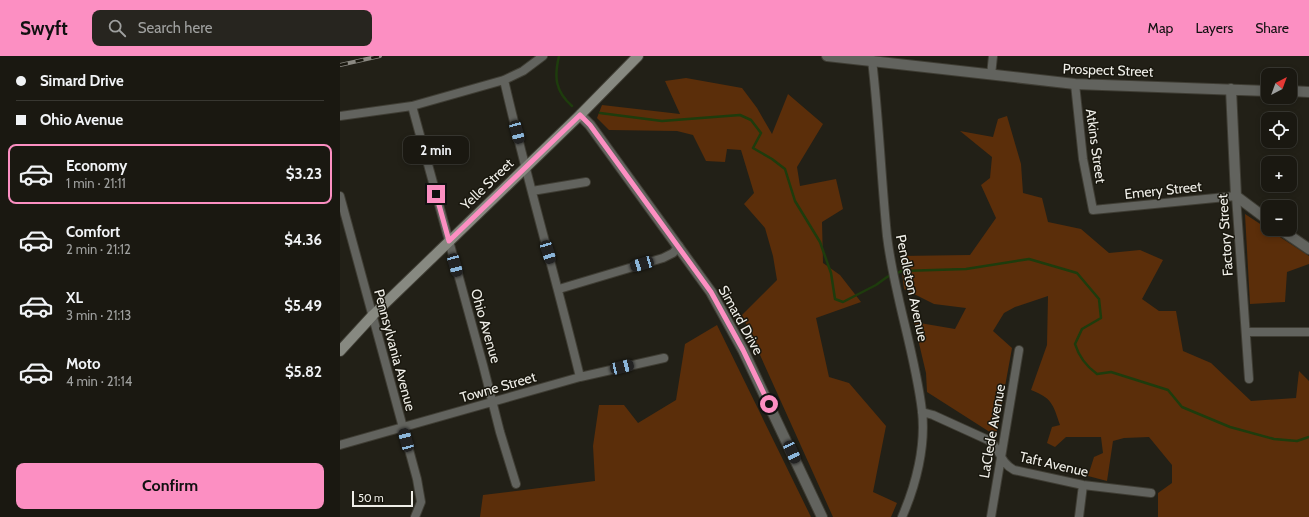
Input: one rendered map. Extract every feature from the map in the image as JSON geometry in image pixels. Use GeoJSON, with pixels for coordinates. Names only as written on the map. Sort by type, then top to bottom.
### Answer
{"type":"FeatureCollection","features":[{"type":"Feature","properties":{"kind":"main road","name":"Yelle Street"},"geometry":{"type":"LineString","coordinates":[[340,351],[373,315],[580,115],[638,56]]}},
{"type":"Feature","properties":{"kind":"street"},"geometry":{"type":"LineString","coordinates":[[340,116],[412,106],[504,80],[523,71],[543,56]]}},
{"type":"Feature","properties":{"kind":"street","name":"Prospect Street"},"geometry":{"type":"LineString","coordinates":[[827,56],[872,60],[904,60],[991,75],[1075,84],[1261,91]]}},
{"type":"Feature","properties":{"kind":"street"},"geometry":{"type":"LineString","coordinates":[[991,75],[993,56]]}},
{"type":"Feature","properties":{"kind":"street","name":"Pendleton Avenue"},"geometry":{"type":"LineString","coordinates":[[872,60],[887,236],[892,265],[912,352],[922,412],[921,459],[914,488],[902,517]]}},
{"type":"Feature","properties":{"kind":"street"},"geometry":{"type":"LineString","coordinates":[[504,80],[540,227],[559,290],[580,377]]}},
{"type":"Feature","properties":{"kind":"street","name":"Atkins Street"},"geometry":{"type":"LineString","coordinates":[[1075,84],[1084,159],[1093,210]]}},
{"type":"Feature","properties":{"kind":"street","name":"Factory Street"},"geometry":{"type":"LineString","coordinates":[[1231,89],[1236,196],[1247,332],[1249,379]]}},
{"type":"Feature","properties":{"kind":"street"},"geometry":{"type":"LineString","coordinates":[[1297,91],[1309,92]]}},
{"type":"Feature","properties":{"kind":"street","name":"Ohio Avenue"},"geometry":{"type":"LineString","coordinates":[[412,106],[492,402],[516,484]]}},
{"type":"Feature","properties":{"kind":"street","name":"Simard Drive"},"geometry":{"type":"LineString","coordinates":[[580,115],[590,125],[711,292],[743,350],[822,517]]}},
{"type":"Feature","properties":{"kind":"street"},"geometry":{"type":"LineString","coordinates":[[532,191],[586,182]]}},
{"type":"Feature","properties":{"kind":"street","name":"Pennsylvania Avenue"},"geometry":{"type":"LineString","coordinates":[[340,196],[403,428],[421,502],[417,514]]}},
{"type":"Feature","properties":{"kind":"street"},"geometry":{"type":"LineString","coordinates":[[1236,196],[1261,215]]}},
{"type":"Feature","properties":{"kind":"street","name":"Emery Street"},"geometry":{"type":"LineString","coordinates":[[1093,210],[1236,196]]}},
{"type":"Feature","properties":{"kind":"street"},"geometry":{"type":"LineString","coordinates":[[1290,236],[1309,249]]}},
{"type":"Feature","properties":{"kind":"street"},"geometry":{"type":"LineString","coordinates":[[559,290],[663,258],[673,253],[679,246]]}},
{"type":"Feature","properties":{"kind":"street"},"geometry":{"type":"LineString","coordinates":[[1247,332],[1309,332]]}},
{"type":"Feature","properties":{"kind":"street","name":"LaClede Avenue"},"geometry":{"type":"LineString","coordinates":[[991,517],[1019,350]]}},
{"type":"Feature","properties":{"kind":"street","name":"Towne Street"},"geometry":{"type":"LineString","coordinates":[[340,445],[580,377],[664,358]]}},
{"type":"Feature","properties":{"kind":"street","name":"Taft Avenue"},"geometry":{"type":"LineString","coordinates":[[922,412],[933,415],[993,443],[1005,465],[1014,470],[1083,484],[1151,493]]}},
{"type":"Feature","properties":{"kind":"street"},"geometry":{"type":"LineString","coordinates":[[1079,517],[1083,484]]}},
{"type":"Feature","properties":{"kind":"shaded area"},"geometry":{"type":"Polygon","coordinates":[[[686,78],[742,88],[757,108],[772,134],[788,94],[823,124],[797,167],[800,186],[836,179],[843,209],[822,222],[823,263],[840,275],[861,302],[816,318],[829,377],[849,383],[886,426],[873,492],[897,503],[891,517],[833,517],[742,315],[777,280],[773,256],[765,228],[744,204],[754,193],[741,150],[727,149],[725,162],[706,161],[693,135],[677,131],[609,130],[597,118],[602,105],[680,114],[665,81],[686,78]]]}},
{"type":"Feature","properties":{"kind":"shaded area"},"geometry":{"type":"Polygon","coordinates":[[[1007,116],[1021,164],[1023,193],[1042,198],[1048,222],[1081,229],[1109,253],[1140,250],[1163,260],[1142,299],[1159,311],[1176,311],[1183,351],[1211,363],[1251,401],[1296,398],[1299,371],[1309,381],[1309,517],[1158,517],[1158,493],[1172,483],[1172,465],[1149,437],[1124,438],[1113,441],[1107,481],[1088,476],[1094,457],[1103,453],[1101,437],[1066,437],[1055,447],[1047,443],[1052,427],[1060,425],[1048,399],[1031,390],[1047,345],[1048,296],[1015,307],[1004,313],[993,331],[1012,348],[996,436],[927,392],[926,373],[914,322],[955,329],[966,308],[934,304],[904,289],[900,256],[970,255],[996,218],[981,185],[990,178],[992,157],[960,131],[993,137],[998,119],[1007,116]]]}},
{"type":"Feature","properties":{"kind":"shaded area"},"geometry":{"type":"Polygon","coordinates":[[[1245,214],[1261,224],[1261,236],[1279,236],[1309,256],[1309,264],[1287,272],[1285,302],[1250,304],[1245,214]]]}},
{"type":"Feature","properties":{"kind":"shaded area"},"geometry":{"type":"Polygon","coordinates":[[[717,325],[811,517],[480,517],[483,495],[595,481],[593,446],[599,405],[624,405],[638,423],[676,400],[685,344],[717,325]]]}},
{"type":"Feature","properties":{"kind":"waterway"},"geometry":{"type":"LineString","coordinates":[[559,56],[556,77],[557,83],[562,95],[572,106]]}},
{"type":"Feature","properties":{"kind":"waterway"},"geometry":{"type":"LineString","coordinates":[[600,113],[662,121],[740,115],[751,120],[761,133],[753,148],[772,159],[785,169],[795,201],[820,242],[831,273],[835,299],[843,302],[876,285],[887,277],[902,271],[966,269],[1029,259],[1077,273],[1099,299],[1101,318],[1082,329],[1075,344],[1083,361],[1097,374],[1111,372],[1168,390],[1182,407],[1230,427],[1274,439],[1297,441],[1309,437]]}},
{"type":"Feature","properties":{"kind":"railway"},"geometry":{"type":"LineString","coordinates":[[340,65],[380,56]]}},
{"type":"Feature","properties":{"kind":"route"},"geometry":{"type":"LineString","coordinates":[[436,194],[449,241],[580,115],[590,125],[711,292],[743,350],[769,404]]}}]}
